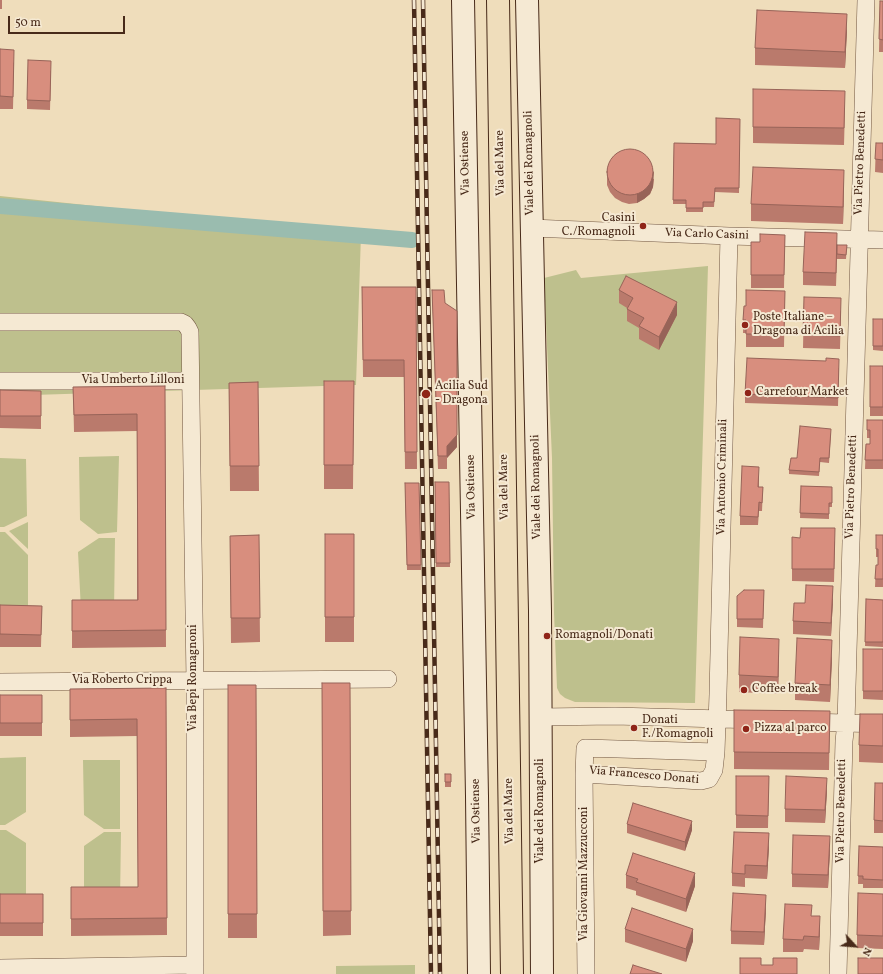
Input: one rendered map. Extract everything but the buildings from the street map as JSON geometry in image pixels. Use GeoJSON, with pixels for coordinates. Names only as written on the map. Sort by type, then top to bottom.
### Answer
{"type":"FeatureCollection","features":[{"type":"Feature","properties":{"kind":"main road","name":"Via Ostiense"},"geometry":{"type":"LineString","coordinates":[[463,0],[479,974]]}},
{"type":"Feature","properties":{"kind":"main road","name":"Via del Mare"},"geometry":{"type":"LineString","coordinates":[[498,0],[512,974]]}},
{"type":"Feature","properties":{"kind":"main road","name":"Viale dei Romagnoli"},"geometry":{"type":"LineString","coordinates":[[527,0],[540,603],[542,974]]}},
{"type":"Feature","properties":{"kind":"street","name":"Via Pietro Benedetti"},"geometry":{"type":"LineString","coordinates":[[838,974],[866,0]]}},
{"type":"Feature","properties":{"kind":"street","name":"Via Carlo Casini"},"geometry":{"type":"LineString","coordinates":[[531,228],[729,236],[883,240]]}},
{"type":"Feature","properties":{"kind":"street","name":"Via Antonio Criminali"},"geometry":{"type":"LineString","coordinates":[[717,719],[729,236]]}},
{"type":"Feature","properties":{"kind":"street","name":"Via Umberto Lilloni"},"geometry":{"type":"LineString","coordinates":[[0,322],[182,322],[190,332],[190,381],[0,381]]}},
{"type":"Feature","properties":{"kind":"street","name":"Via Bepi Romagnoni"},"geometry":{"type":"LineString","coordinates":[[190,381],[195,681],[195,969]]}},
{"type":"Feature","properties":{"kind":"street","name":"Via Roberto Crippa"},"geometry":{"type":"LineString","coordinates":[[0,682],[388,679]]}},
{"type":"Feature","properties":{"kind":"street"},"geometry":{"type":"LineString","coordinates":[[541,717],[614,716],[770,720]]}},
{"type":"Feature","properties":{"kind":"street","name":"Via Francesco Donati"},"geometry":{"type":"LineString","coordinates":[[716,752],[585,748],[584,774],[701,782],[709,779],[714,770],[716,752],[717,719]]}},
{"type":"Feature","properties":{"kind":"street"},"geometry":{"type":"LineString","coordinates":[[793,721],[883,724]]}},
{"type":"Feature","properties":{"kind":"street","name":"Via Giovanni Mazzucconi"},"geometry":{"type":"LineString","coordinates":[[584,774],[586,974]]}},
{"type":"Feature","properties":{"kind":"street"},"geometry":{"type":"LineString","coordinates":[[0,968],[195,969]]}},
{"type":"Feature","properties":{"kind":"green space"},"geometry":{"type":"Polygon","coordinates":[[[0,196],[361,234],[356,385],[0,396],[0,196]]]}},
{"type":"Feature","properties":{"kind":"green space"},"geometry":{"type":"Polygon","coordinates":[[[708,266],[695,703],[575,702],[565,698],[560,694],[557,688],[554,613],[552,458],[544,278],[576,270],[581,278],[708,266]]]}},
{"type":"Feature","properties":{"kind":"green space"},"geometry":{"type":"Polygon","coordinates":[[[119,456],[117,532],[98,534],[80,520],[79,457],[119,456]]]}},
{"type":"Feature","properties":{"kind":"green space"},"geometry":{"type":"Polygon","coordinates":[[[0,458],[26,459],[27,516],[4,527],[0,527],[0,458]]]}},
{"type":"Feature","properties":{"kind":"green space"},"geometry":{"type":"Polygon","coordinates":[[[28,522],[28,549],[9,531],[28,522]]]}},
{"type":"Feature","properties":{"kind":"green space"},"geometry":{"type":"Polygon","coordinates":[[[0,532],[5,532],[28,555],[28,610],[0,611],[0,532]]]}},
{"type":"Feature","properties":{"kind":"green space"},"geometry":{"type":"Polygon","coordinates":[[[99,538],[115,538],[114,611],[81,610],[78,552],[99,538]]]}},
{"type":"Feature","properties":{"kind":"green space"},"geometry":{"type":"Polygon","coordinates":[[[26,757],[26,812],[5,825],[0,825],[0,758],[26,757]]]}},
{"type":"Feature","properties":{"kind":"green space"},"geometry":{"type":"Polygon","coordinates":[[[83,760],[120,760],[120,829],[104,829],[84,815],[83,760]]]}},
{"type":"Feature","properties":{"kind":"green space"},"geometry":{"type":"Polygon","coordinates":[[[0,830],[6,830],[26,843],[26,897],[0,897],[0,830]]]}},
{"type":"Feature","properties":{"kind":"green space"},"geometry":{"type":"Polygon","coordinates":[[[104,832],[121,832],[120,901],[84,901],[84,846],[104,832]]]}},
{"type":"Feature","properties":{"kind":"green space"},"geometry":{"type":"Polygon","coordinates":[[[415,965],[415,974],[336,974],[336,966],[415,965]]]}},
{"type":"Feature","properties":{"kind":"waterway"},"geometry":{"type":"LineString","coordinates":[[0,206],[412,240]]}},
{"type":"Feature","properties":{"kind":"railway"},"geometry":{"type":"LineString","coordinates":[[414,0],[431,974]]}},
{"type":"Feature","properties":{"kind":"railway"},"geometry":{"type":"LineString","coordinates":[[423,0],[440,974]]}},
{"type":"Feature","properties":{"kind":"place","name":"Casini C./Romagnoli"},"geometry":{"type":"Point","coordinates":[643,226]}},
{"type":"Feature","properties":{"kind":"place","name":"Poste Italiane – Dragona di Acilia"},"geometry":{"type":"Point","coordinates":[745,325]}},
{"type":"Feature","properties":{"kind":"place","name":"Carrefour Market"},"geometry":{"type":"Point","coordinates":[748,393]}},
{"type":"Feature","properties":{"kind":"place","name":"Acilia Sud - Dragona"},"geometry":{"type":"Point","coordinates":[426,394]}},
{"type":"Feature","properties":{"kind":"place","name":"Romagnoli/Donati"},"geometry":{"type":"Point","coordinates":[547,636]}},
{"type":"Feature","properties":{"kind":"place","name":"Coffee break"},"geometry":{"type":"Point","coordinates":[744,690]}},
{"type":"Feature","properties":{"kind":"place","name":"Donati F./Romagnoli"},"geometry":{"type":"Point","coordinates":[634,728]}},
{"type":"Feature","properties":{"kind":"place","name":"Pizza al parco"},"geometry":{"type":"Point","coordinates":[746,729]}}]}
